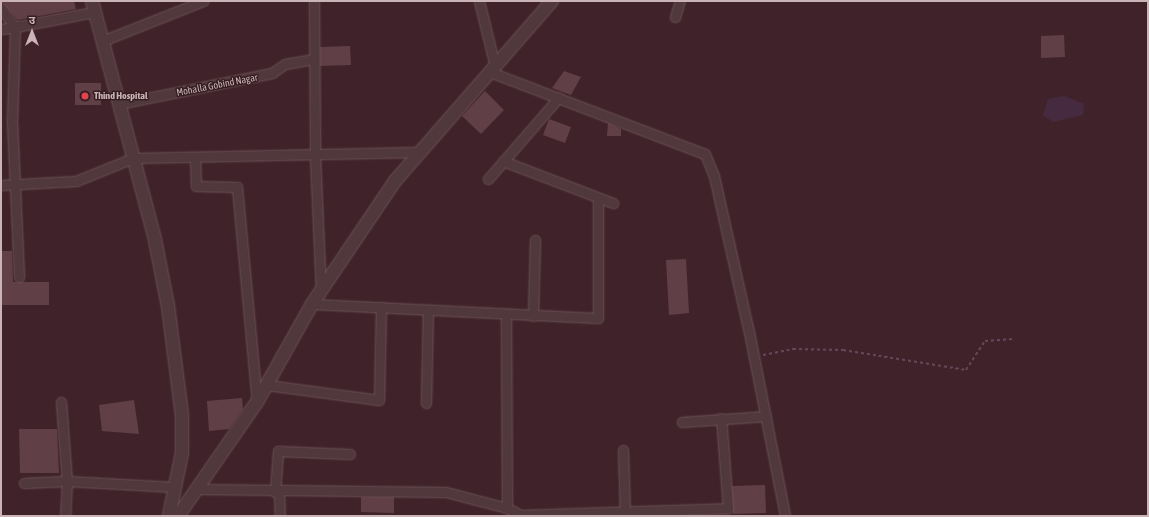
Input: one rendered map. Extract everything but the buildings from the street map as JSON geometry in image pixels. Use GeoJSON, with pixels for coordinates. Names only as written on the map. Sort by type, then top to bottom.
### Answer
{"type":"FeatureCollection","features":[{"type":"Feature","properties":{"kind":"street"},"geometry":{"type":"LineString","coordinates":[[102,40],[203,1]]}},
{"type":"Feature","properties":{"kind":"street"},"geometry":{"type":"LineString","coordinates":[[314,1],[313,59],[315,156],[322,293]]}},
{"type":"Feature","properties":{"kind":"street"},"geometry":{"type":"LineString","coordinates":[[479,1],[493,69]]}},
{"type":"Feature","properties":{"kind":"street"},"geometry":{"type":"LineString","coordinates":[[178,516],[257,402],[312,304],[322,293],[368,218],[418,152],[552,1]]}},
{"type":"Feature","properties":{"kind":"street"},"geometry":{"type":"LineString","coordinates":[[674,17],[680,1]]}},
{"type":"Feature","properties":{"kind":"street"},"geometry":{"type":"LineString","coordinates":[[1,29],[15,27],[93,7],[133,158],[168,306],[182,416],[182,454],[170,516]]}},
{"type":"Feature","properties":{"kind":"street"},"geometry":{"type":"LineString","coordinates":[[1,8],[15,27],[12,121],[19,277]]}},
{"type":"Feature","properties":{"kind":"street","name":"Mohalla Gobind Nagar"},"geometry":{"type":"LineString","coordinates":[[118,104],[272,74],[285,64],[313,59]]}},
{"type":"Feature","properties":{"kind":"street"},"geometry":{"type":"LineString","coordinates":[[493,69],[559,97],[705,154],[714,176],[754,357],[785,516]]}},
{"type":"Feature","properties":{"kind":"street"},"geometry":{"type":"LineString","coordinates":[[488,179],[559,97]]}},
{"type":"Feature","properties":{"kind":"street"},"geometry":{"type":"LineString","coordinates":[[1,185],[15,186],[76,181],[133,158],[315,156],[418,152]]}},
{"type":"Feature","properties":{"kind":"street"},"geometry":{"type":"LineString","coordinates":[[195,158],[196,186],[237,187],[257,402]]}},
{"type":"Feature","properties":{"kind":"street"},"geometry":{"type":"LineString","coordinates":[[503,161],[613,203]]}},
{"type":"Feature","properties":{"kind":"street"},"geometry":{"type":"LineString","coordinates":[[312,304],[506,315],[598,318],[598,198]]}},
{"type":"Feature","properties":{"kind":"street"},"geometry":{"type":"LineString","coordinates":[[533,316],[535,240]]}},
{"type":"Feature","properties":{"kind":"street"},"geometry":{"type":"LineString","coordinates":[[267,385],[379,400],[381,307]]}},
{"type":"Feature","properties":{"kind":"street"},"geometry":{"type":"LineString","coordinates":[[426,403],[428,310]]}},
{"type":"Feature","properties":{"kind":"street"},"geometry":{"type":"LineString","coordinates":[[506,315],[507,508]]}},
{"type":"Feature","properties":{"kind":"street"},"geometry":{"type":"LineString","coordinates":[[61,402],[67,481],[65,516]]}},
{"type":"Feature","properties":{"kind":"street"},"geometry":{"type":"LineString","coordinates":[[682,422],[721,418],[766,416]]}},
{"type":"Feature","properties":{"kind":"street"},"geometry":{"type":"LineString","coordinates":[[197,489],[277,492],[446,492],[507,508],[521,515],[625,513],[728,508],[721,418]]}},
{"type":"Feature","properties":{"kind":"street"},"geometry":{"type":"LineString","coordinates":[[623,450],[625,513]]}},
{"type":"Feature","properties":{"kind":"street"},"geometry":{"type":"LineString","coordinates":[[280,516],[277,492],[278,451],[350,454]]}},
{"type":"Feature","properties":{"kind":"street"},"geometry":{"type":"LineString","coordinates":[[24,483],[67,481],[175,487]]}},
{"type":"Feature","properties":{"kind":"path"},"geometry":{"type":"LineString","coordinates":[[754,357],[793,349],[843,350],[966,370],[985,341],[1013,339]]}},
{"type":"Feature","properties":{"kind":"shaded area"},"geometry":{"type":"Polygon","coordinates":[[[1064,96],[1084,104],[1083,115],[1053,122],[1043,115],[1048,99],[1064,96]]]}},
{"type":"Feature","properties":{"kind":"place","name":"Thind Hospital"},"geometry":{"type":"Point","coordinates":[85,96]}}]}
